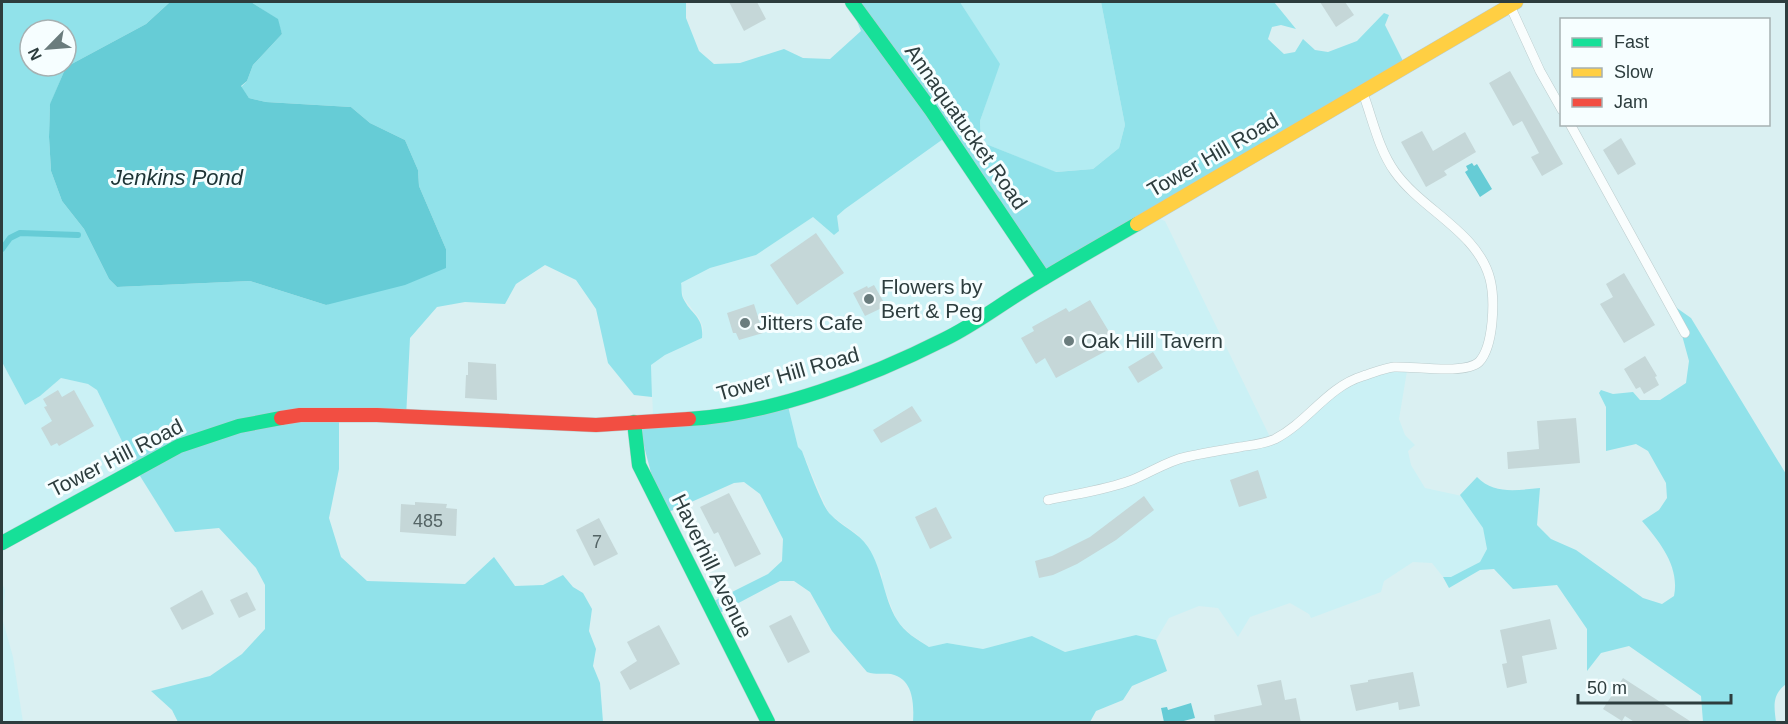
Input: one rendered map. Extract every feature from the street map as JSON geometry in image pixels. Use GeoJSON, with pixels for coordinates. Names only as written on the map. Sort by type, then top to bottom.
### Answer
{"type":"FeatureCollection","features":[{"type":"Feature","properties":{"kind":"main road","name":"Annaquatucket Road"},"geometry":{"type":"LineString","coordinates":[[852,2],[931,110],[1044,278]]}},
{"type":"Feature","properties":{"kind":"main road","name":"Tower Hill Road"},"geometry":{"type":"LineString","coordinates":[[3,540],[179,446],[239,426],[300,415],[377,415],[596,425],[707,418],[775,404],[846,383],[946,339],[1044,278],[1513,3]]}},
{"type":"Feature","properties":{"kind":"main road","name":"Haverhill Avenue"},"geometry":{"type":"LineString","coordinates":[[634,422],[639,465],[768,723]]}},
{"type":"Feature","properties":{"kind":"lane"},"geometry":{"type":"LineString","coordinates":[[1513,3],[1540,70],[1560,106]]}},
{"type":"Feature","properties":{"kind":"lane"},"geometry":{"type":"LineString","coordinates":[[1048,500],[1131,480],[1185,457],[1275,439],[1352,379],[1391,367],[1458,369],[1477,364],[1485,354],[1493,305],[1490,280],[1484,260],[1470,243],[1437,215],[1394,171],[1380,145],[1362,91]]}},
{"type":"Feature","properties":{"kind":"lane"},"geometry":{"type":"LineString","coordinates":[[1571,126],[1685,333]]}},
{"type":"Feature","properties":{"kind":"shaded area"},"geometry":{"type":"Polygon","coordinates":[[[2,2],[170,2],[146,24],[78,61],[78,18],[18,18],[18,78],[61,78],[50,105],[49,137],[51,171],[62,201],[84,229],[109,279],[117,287],[250,281],[326,305],[446,249],[419,186],[418,170],[405,140],[370,123],[351,107],[266,102],[249,98],[241,87],[247,81],[253,65],[282,34],[277,19],[251,2],[686,2],[686,18],[699,51],[714,64],[740,63],[784,49],[803,58],[830,59],[861,31],[849,2],[960,2],[1000,64],[980,121],[981,142],[1056,172],[1093,169],[1119,148],[1125,125],[1101,2],[1274,2],[1296,29],[1281,25],[1272,27],[1268,39],[1284,54],[1295,52],[1303,39],[1315,50],[1328,52],[1357,41],[1384,13],[1389,15],[1385,25],[1406,67],[1046,278],[946,137],[837,216],[839,231],[834,235],[813,217],[756,255],[710,268],[681,283],[683,298],[701,325],[702,338],[665,355],[651,365],[652,397],[634,395],[608,363],[596,309],[576,280],[545,265],[516,284],[505,304],[465,302],[437,307],[410,338],[406,418],[339,419],[339,469],[329,518],[341,557],[367,581],[465,584],[494,557],[515,586],[543,585],[563,575],[573,587],[583,593],[592,609],[589,631],[596,649],[593,666],[600,683],[603,722],[178,722],[172,710],[151,691],[210,676],[242,654],[265,629],[265,585],[256,568],[219,528],[175,532],[135,468],[97,390],[88,384],[61,378],[40,396],[25,405],[2,362],[2,2]]]}},
{"type":"Feature","properties":{"kind":"shaded area"},"geometry":{"type":"Polygon","coordinates":[[[960,2],[1101,2],[1125,125],[1119,148],[1093,169],[1055,172],[981,142],[980,121],[999,64],[960,2]]]}},
{"type":"Feature","properties":{"kind":"shaded area"},"geometry":{"type":"Polygon","coordinates":[[[946,137],[1165,221],[1270,437],[1278,436],[1326,398],[1376,372],[1407,371],[1399,419],[1405,435],[1415,445],[1408,451],[1411,465],[1425,488],[1462,496],[1483,528],[1487,549],[1480,562],[1451,577],[1443,577],[1432,563],[1413,562],[1384,581],[1381,592],[1311,618],[1309,614],[1290,603],[1250,617],[1238,637],[1218,608],[1199,606],[1169,618],[1156,640],[1136,635],[1065,652],[1032,636],[983,649],[947,643],[929,647],[910,634],[897,621],[882,583],[882,575],[858,535],[829,514],[802,451],[798,447],[787,402],[653,416],[651,365],[665,355],[702,338],[703,327],[683,297],[681,283],[710,268],[756,255],[813,217],[834,235],[839,231],[837,216],[845,209],[946,137]]]}},
{"type":"Feature","properties":{"kind":"shaded area"},"geometry":{"type":"Polygon","coordinates":[[[1674,306],[1691,318],[1786,474],[1786,684],[1776,697],[1776,722],[1703,722],[1701,696],[1629,646],[1601,653],[1587,671],[1587,629],[1557,585],[1513,589],[1494,569],[1480,570],[1449,588],[1443,577],[1451,577],[1480,562],[1487,549],[1483,528],[1460,495],[1477,477],[1491,487],[1499,489],[1540,488],[1537,525],[1551,539],[1576,550],[1643,598],[1662,604],[1674,596],[1675,585],[1671,565],[1662,546],[1642,521],[1659,510],[1667,498],[1666,483],[1648,451],[1636,444],[1606,451],[1606,407],[1599,393],[1601,390],[1613,394],[1633,392],[1640,400],[1660,400],[1686,383],[1689,361],[1674,306]]]}},
{"type":"Feature","properties":{"kind":"shaded area"},"geometry":{"type":"Polygon","coordinates":[[[2,362],[25,405],[40,396],[61,378],[88,384],[97,390],[135,468],[2,543],[2,362]]]}},
{"type":"Feature","properties":{"kind":"shaded area"},"geometry":{"type":"Polygon","coordinates":[[[787,402],[798,447],[802,451],[823,503],[835,519],[860,537],[868,547],[877,565],[892,611],[900,624],[916,639],[929,647],[947,643],[983,649],[1032,636],[1065,652],[1136,635],[1156,640],[1167,671],[1132,686],[1123,700],[1096,711],[1090,722],[913,722],[913,701],[904,681],[891,674],[867,672],[832,631],[810,592],[794,581],[780,581],[712,617],[708,604],[768,574],[782,561],[783,539],[760,494],[744,482],[734,483],[662,515],[638,423],[787,402]]]}},
{"type":"Feature","properties":{"kind":"shaded area"},"geometry":{"type":"Polygon","coordinates":[[[2,582],[5,590],[3,621],[13,657],[23,722],[2,722],[2,582]]]}},
{"type":"Feature","properties":{"kind":"water","name":"Jenkins Pond"},"geometry":{"type":"Polygon","coordinates":[[[170,2],[251,2],[278,19],[282,34],[253,65],[247,81],[241,86],[249,98],[266,102],[351,107],[370,123],[405,140],[418,170],[419,186],[446,249],[446,268],[405,285],[326,305],[250,281],[117,287],[109,279],[84,229],[62,201],[51,171],[50,104],[61,78],[78,78],[78,61],[146,24],[170,2]]]}},
{"type":"Feature","properties":{"kind":"water"},"geometry":{"type":"Polygon","coordinates":[[[1472,163],[1474,166],[1477,164],[1492,189],[1480,197],[1465,172],[1468,170],[1466,166],[1472,163]]]}},
{"type":"Feature","properties":{"kind":"water"},"geometry":{"type":"Polygon","coordinates":[[[1191,703],[1195,718],[1180,722],[1164,722],[1161,708],[1167,707],[1168,710],[1191,703]]]}},
{"type":"Feature","properties":{"kind":"building"},"geometry":{"type":"Polygon","coordinates":[[[729,2],[757,2],[766,19],[744,31],[729,2]]]}},
{"type":"Feature","properties":{"kind":"building"},"geometry":{"type":"Polygon","coordinates":[[[1320,2],[1345,2],[1354,15],[1336,27],[1320,2]]]}},
{"type":"Feature","properties":{"kind":"building"},"geometry":{"type":"Polygon","coordinates":[[[1510,71],[1563,164],[1542,176],[1531,157],[1539,153],[1522,121],[1513,126],[1489,83],[1510,71]]]}},
{"type":"Feature","properties":{"kind":"building"},"geometry":{"type":"Polygon","coordinates":[[[1422,131],[1433,151],[1465,132],[1476,152],[1444,171],[1447,175],[1426,187],[1401,142],[1422,131]]]}},
{"type":"Feature","properties":{"kind":"building"},"geometry":{"type":"Polygon","coordinates":[[[1621,138],[1636,164],[1618,175],[1603,150],[1621,138]]]}},
{"type":"Feature","properties":{"kind":"building"},"geometry":{"type":"Polygon","coordinates":[[[816,233],[844,273],[797,305],[770,265],[816,233]]]}},
{"type":"Feature","properties":{"kind":"building"},"geometry":{"type":"Polygon","coordinates":[[[1624,273],[1655,325],[1624,343],[1600,304],[1613,297],[1606,284],[1624,273]]]}},
{"type":"Feature","properties":{"kind":"building","name":"Flowers by Bert & Peg"},"geometry":{"type":"Polygon","coordinates":[[[874,285],[886,306],[865,316],[853,293],[874,285]]]}},
{"type":"Feature","properties":{"kind":"building","name":"Oak Hill Tavern"},"geometry":{"type":"Polygon","coordinates":[[[1090,300],[1117,345],[1056,378],[1045,358],[1036,364],[1021,338],[1034,331],[1032,327],[1066,308],[1069,312],[1090,300]]]}},
{"type":"Feature","properties":{"kind":"building","name":"Jitters Cafe"},"geometry":{"type":"Polygon","coordinates":[[[754,304],[763,333],[739,340],[736,333],[733,333],[727,313],[754,304]]]}},
{"type":"Feature","properties":{"kind":"building"},"geometry":{"type":"Polygon","coordinates":[[[1153,352],[1163,368],[1138,383],[1128,367],[1153,352]]]}},
{"type":"Feature","properties":{"kind":"building"},"geometry":{"type":"Polygon","coordinates":[[[1645,356],[1657,376],[1655,377],[1659,385],[1644,394],[1640,387],[1636,389],[1624,369],[1645,356]]]}},
{"type":"Feature","properties":{"kind":"building"},"geometry":{"type":"Polygon","coordinates":[[[468,362],[496,364],[497,400],[465,398],[468,362]]]}},
{"type":"Feature","properties":{"kind":"building"},"geometry":{"type":"Polygon","coordinates":[[[58,390],[62,397],[74,390],[94,426],[59,446],[57,443],[51,446],[41,428],[52,421],[44,407],[47,406],[43,399],[58,390]]]}},
{"type":"Feature","properties":{"kind":"building"},"geometry":{"type":"Polygon","coordinates":[[[912,406],[922,421],[881,443],[873,430],[912,406]]]}},
{"type":"Feature","properties":{"kind":"building"},"geometry":{"type":"Polygon","coordinates":[[[1576,418],[1580,463],[1508,469],[1507,452],[1539,449],[1537,421],[1576,418]]]}},
{"type":"Feature","properties":{"kind":"building"},"geometry":{"type":"Polygon","coordinates":[[[1258,470],[1267,498],[1239,507],[1230,480],[1258,470]]]}},
{"type":"Feature","properties":{"kind":"building"},"geometry":{"type":"Polygon","coordinates":[[[729,493],[761,554],[735,567],[718,532],[714,534],[700,507],[729,493]]]}},
{"type":"Feature","properties":{"kind":"building"},"geometry":{"type":"Polygon","coordinates":[[[1144,496],[1154,510],[1116,540],[1077,564],[1053,575],[1039,578],[1035,561],[1052,556],[1090,537],[1144,496]]]}},
{"type":"Feature","properties":{"kind":"building"},"geometry":{"type":"Polygon","coordinates":[[[415,502],[447,504],[446,508],[457,509],[456,536],[400,532],[401,504],[415,505],[415,502]]]}},
{"type":"Feature","properties":{"kind":"building"},"geometry":{"type":"Polygon","coordinates":[[[936,507],[952,538],[930,549],[915,517],[936,507]]]}},
{"type":"Feature","properties":{"kind":"building"},"geometry":{"type":"Polygon","coordinates":[[[599,518],[618,554],[594,566],[576,530],[599,518]]]}},
{"type":"Feature","properties":{"kind":"building"},"geometry":{"type":"Polygon","coordinates":[[[202,590],[214,614],[182,630],[170,608],[202,590]]]}},
{"type":"Feature","properties":{"kind":"building"},"geometry":{"type":"Polygon","coordinates":[[[247,592],[256,610],[239,618],[230,600],[247,592]]]}},
{"type":"Feature","properties":{"kind":"building"},"geometry":{"type":"Polygon","coordinates":[[[791,615],[810,652],[788,663],[769,626],[791,615]]]}},
{"type":"Feature","properties":{"kind":"building"},"geometry":{"type":"Polygon","coordinates":[[[1550,619],[1557,649],[1522,656],[1527,683],[1507,688],[1502,664],[1507,663],[1500,630],[1550,619]]]}},
{"type":"Feature","properties":{"kind":"building"},"geometry":{"type":"Polygon","coordinates":[[[659,625],[680,664],[630,690],[620,672],[637,661],[627,642],[659,625]]]}},
{"type":"Feature","properties":{"kind":"building"},"geometry":{"type":"Polygon","coordinates":[[[1413,672],[1420,706],[1399,710],[1398,702],[1356,711],[1350,685],[1413,672]]]}},
{"type":"Feature","properties":{"kind":"building"},"geometry":{"type":"Polygon","coordinates":[[[1623,678],[1693,723],[1636,723],[1625,716],[1622,721],[1603,709],[1623,678]]]}},
{"type":"Feature","properties":{"kind":"building"},"geometry":{"type":"Polygon","coordinates":[[[1281,680],[1285,700],[1296,698],[1301,723],[1215,723],[1214,715],[1262,705],[1257,685],[1281,680]]]}},
{"type":"Feature","properties":{"kind":"waterway"},"geometry":{"type":"LineString","coordinates":[[2,249],[10,238],[20,233],[78,235]]}},
{"type":"Feature","properties":{"kind":"traffic: fast"},"geometry":{"type":"LineString","coordinates":[[852,2],[931,110],[1044,278]]}},
{"type":"Feature","properties":{"kind":"traffic: fast"},"geometry":{"type":"LineString","coordinates":[[689,419],[721,416],[787,402],[885,367],[965,328],[1037,282],[1137,224]]}},
{"type":"Feature","properties":{"kind":"traffic: fast"},"geometry":{"type":"LineString","coordinates":[[2,543],[179,446],[239,426],[281,418]]}},
{"type":"Feature","properties":{"kind":"traffic: fast"},"geometry":{"type":"LineString","coordinates":[[634,422],[639,465],[768,722]]}},
{"type":"Feature","properties":{"kind":"traffic: slow"},"geometry":{"type":"LineString","coordinates":[[1137,224],[1516,2]]}},
{"type":"Feature","properties":{"kind":"traffic: jam"},"geometry":{"type":"LineString","coordinates":[[281,418],[300,415],[377,415],[596,425],[689,419]]}},
{"type":"Feature","properties":{"kind":"place","name":"Flowers by Bert & Peg"},"geometry":{"type":"Point","coordinates":[869,299]}},
{"type":"Feature","properties":{"kind":"place","name":"Jitters Cafe"},"geometry":{"type":"Point","coordinates":[745,323]}},
{"type":"Feature","properties":{"kind":"place","name":"Oak Hill Tavern"},"geometry":{"type":"Point","coordinates":[1069,341]}}]}
